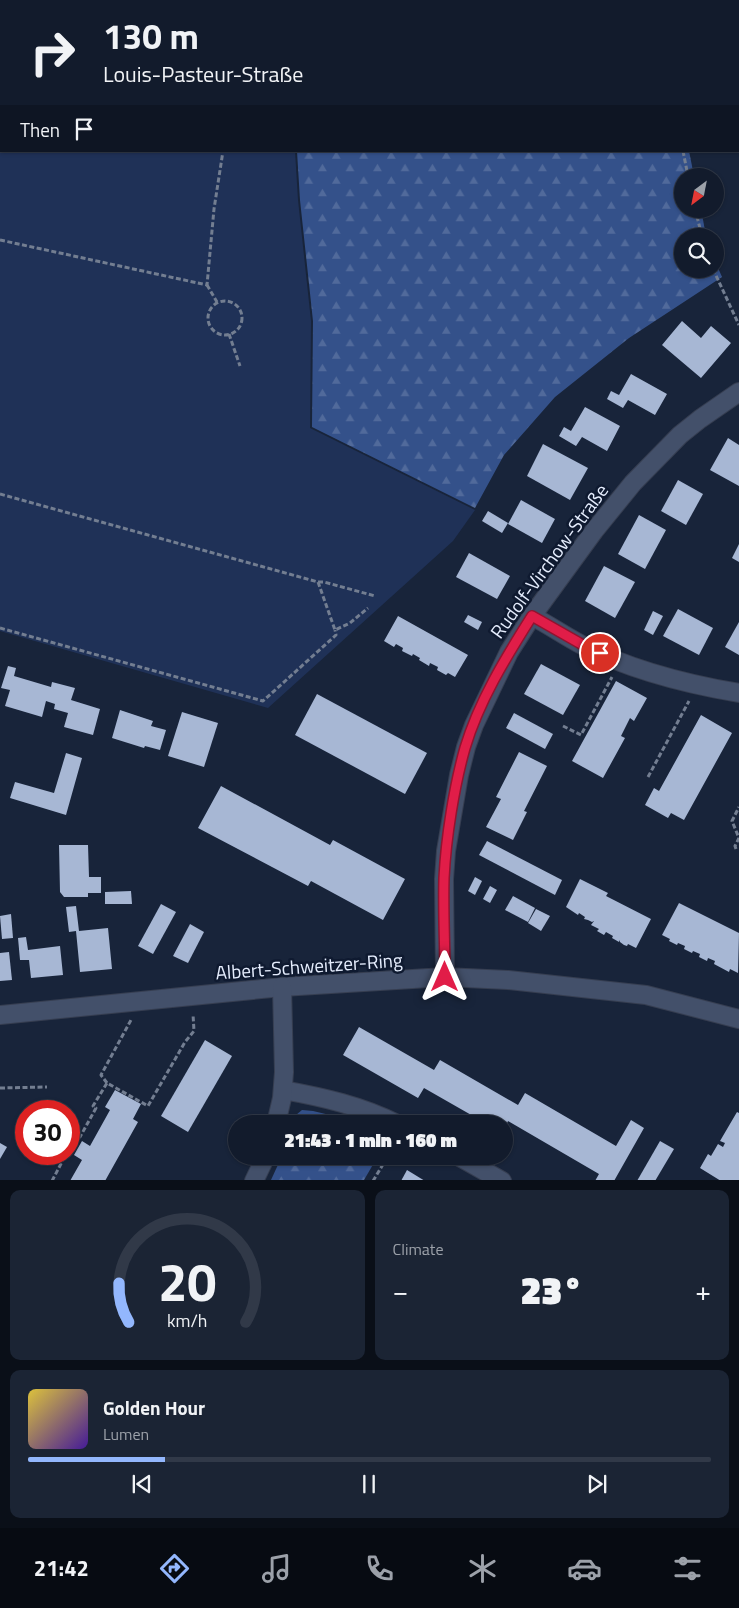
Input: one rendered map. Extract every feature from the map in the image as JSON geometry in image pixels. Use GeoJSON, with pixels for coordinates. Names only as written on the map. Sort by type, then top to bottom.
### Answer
{"type":"FeatureCollection","features":[{"type":"Feature","properties":{"kind":"street","name":"Rudolf-Virchow-Straße"},"geometry":{"type":"LineString","coordinates":[[445,977],[444,879],[446,851],[459,775],[466,747],[485,700],[509,652],[532,616],[594,531],[633,482],[680,435],[739,392]]}},
{"type":"Feature","properties":{"kind":"street"},"geometry":{"type":"LineString","coordinates":[[532,616],[583,645],[621,662],[698,685],[739,693]]}},
{"type":"Feature","properties":{"kind":"street","name":"Albert-Schweitzer-Ring"},"geometry":{"type":"LineString","coordinates":[[0,1015],[282,987],[445,977],[544,983],[646,995],[739,1019]]}},
{"type":"Feature","properties":{"kind":"street"},"geometry":{"type":"LineString","coordinates":[[278,1115],[283,1090],[282,987]]}},
{"type":"Feature","properties":{"kind":"street"},"geometry":{"type":"LineString","coordinates":[[283,1090],[339,1102],[378,1115]]}},
{"type":"Feature","properties":{"kind":"street"},"geometry":{"type":"LineString","coordinates":[[254,1180],[262,1165]]}},
{"type":"Feature","properties":{"kind":"street"},"geometry":{"type":"LineString","coordinates":[[474,1165],[502,1180]]}},
{"type":"Feature","properties":{"kind":"path"},"geometry":{"type":"LineString","coordinates":[[217,302],[207,285],[214,209],[223,152]]}},
{"type":"Feature","properties":{"kind":"path"},"geometry":{"type":"LineString","coordinates":[[683,152],[686,168]]}},
{"type":"Feature","properties":{"kind":"path"},"geometry":{"type":"LineString","coordinates":[[0,240],[207,285]]}},
{"type":"Feature","properties":{"kind":"path"},"geometry":{"type":"LineString","coordinates":[[717,278],[739,325]]}},
{"type":"Feature","properties":{"kind":"path"},"geometry":{"type":"LineString","coordinates":[[217,302],[232,302],[241,313],[242,317],[239,328],[229,334],[219,334],[208,322],[209,311],[217,302]]}},
{"type":"Feature","properties":{"kind":"path"},"geometry":{"type":"LineString","coordinates":[[229,334],[240,366]]}},
{"type":"Feature","properties":{"kind":"path"},"geometry":{"type":"LineString","coordinates":[[0,494],[375,596]]}},
{"type":"Feature","properties":{"kind":"path"},"geometry":{"type":"LineString","coordinates":[[0,628],[263,701],[336,635],[318,582]]}},
{"type":"Feature","properties":{"kind":"path"},"geometry":{"type":"LineString","coordinates":[[335,630],[350,623],[368,608]]}},
{"type":"Feature","properties":{"kind":"path"},"geometry":{"type":"LineString","coordinates":[[563,726],[581,735],[621,662]]}},
{"type":"Feature","properties":{"kind":"path"},"geometry":{"type":"LineString","coordinates":[[648,777],[698,685]]}},
{"type":"Feature","properties":{"kind":"path"},"geometry":{"type":"LineString","coordinates":[[736,849],[735,846],[738,838],[732,821],[739,807]]}},
{"type":"Feature","properties":{"kind":"path"},"geometry":{"type":"LineString","coordinates":[[141,1002],[101,1075],[107,1083],[148,1106],[185,1042],[194,1031],[191,996]]}},
{"type":"Feature","properties":{"kind":"path"},"geometry":{"type":"LineString","coordinates":[[80,1137],[96,1108],[93,1106],[107,1083]]}},
{"type":"Feature","properties":{"kind":"path"},"geometry":{"type":"LineString","coordinates":[[0,1088],[47,1087]]}},
{"type":"Feature","properties":{"kind":"path"},"geometry":{"type":"LineString","coordinates":[[52,1180],[60,1165]]}},
{"type":"Feature","properties":{"kind":"path"},"geometry":{"type":"LineString","coordinates":[[374,1180],[383,1165]]}},
{"type":"Feature","properties":{"kind":"green space"},"geometry":{"type":"Polygon","coordinates":[[[297,152],[689,152],[692,168],[674,168],[674,218],[703,218],[705,228],[674,228],[674,278],[720,278],[629,338],[555,397],[504,455],[475,508],[312,427],[313,321],[300,200],[297,152]]]}},
{"type":"Feature","properties":{"kind":"green space"},"geometry":{"type":"Polygon","coordinates":[[[302,1110],[330,1115],[296,1115],[302,1110]]]}},
{"type":"Feature","properties":{"kind":"green space"},"geometry":{"type":"Polygon","coordinates":[[[278,1165],[373,1165],[364,1180],[271,1180],[278,1165]]]}},
{"type":"Feature","properties":{"kind":"shaded area"},"geometry":{"type":"Polygon","coordinates":[[[0,152],[295,152],[298,200],[311,321],[310,428],[475,510],[453,541],[268,708],[0,631],[0,152]]]}},
{"type":"Feature","properties":{"kind":"building"},"geometry":{"type":"Polygon","coordinates":[[[682,321],[701,338],[711,326],[731,343],[701,378],[662,345],[682,321]]]}},
{"type":"Feature","properties":{"kind":"building"},"geometry":{"type":"Polygon","coordinates":[[[631,374],[667,394],[655,415],[628,400],[623,408],[607,399],[611,391],[619,395],[631,374]]]}},
{"type":"Feature","properties":{"kind":"building"},"geometry":{"type":"Polygon","coordinates":[[[585,407],[620,426],[607,451],[582,437],[576,446],[559,436],[564,427],[571,431],[585,407]]]}},
{"type":"Feature","properties":{"kind":"building"},"geometry":{"type":"Polygon","coordinates":[[[728,438],[739,445],[739,486],[710,470],[728,438]]]}},
{"type":"Feature","properties":{"kind":"building"},"geometry":{"type":"Polygon","coordinates":[[[543,444],[588,468],[570,500],[527,476],[543,444]]]}},
{"type":"Feature","properties":{"kind":"building"},"geometry":{"type":"Polygon","coordinates":[[[678,480],[703,494],[686,525],[661,511],[678,480]]]}},
{"type":"Feature","properties":{"kind":"building"},"geometry":{"type":"Polygon","coordinates":[[[521,500],[555,519],[542,543],[508,524],[521,500]]]}},
{"type":"Feature","properties":{"kind":"building"},"geometry":{"type":"Polygon","coordinates":[[[488,511],[508,523],[502,533],[482,521],[488,511]]]}},
{"type":"Feature","properties":{"kind":"building"},"geometry":{"type":"Polygon","coordinates":[[[639,515],[666,530],[645,569],[618,554],[639,515]]]}},
{"type":"Feature","properties":{"kind":"building"},"geometry":{"type":"Polygon","coordinates":[[[739,544],[739,562],[732,558],[739,544]]]}},
{"type":"Feature","properties":{"kind":"building"},"geometry":{"type":"Polygon","coordinates":[[[469,553],[510,576],[497,599],[456,577],[469,553]]]}},
{"type":"Feature","properties":{"kind":"building"},"geometry":{"type":"Polygon","coordinates":[[[604,566],[635,582],[615,618],[585,601],[604,566]]]}},
{"type":"Feature","properties":{"kind":"building"},"geometry":{"type":"Polygon","coordinates":[[[678,609],[713,628],[699,655],[663,636],[678,609]]]}},
{"type":"Feature","properties":{"kind":"building"},"geometry":{"type":"Polygon","coordinates":[[[653,611],[663,616],[653,635],[644,630],[653,611]]]}},
{"type":"Feature","properties":{"kind":"building"},"geometry":{"type":"Polygon","coordinates":[[[468,615],[482,622],[478,630],[464,622],[468,615]]]}},
{"type":"Feature","properties":{"kind":"building"},"geometry":{"type":"Polygon","coordinates":[[[398,616],[468,655],[455,677],[448,673],[446,675],[437,670],[438,667],[430,663],[429,666],[413,654],[412,656],[402,651],[403,648],[396,644],[394,647],[384,641],[398,616]]]}},
{"type":"Feature","properties":{"kind":"building"},"geometry":{"type":"Polygon","coordinates":[[[739,622],[739,655],[725,647],[739,622]]]}},
{"type":"Feature","properties":{"kind":"building"},"geometry":{"type":"Polygon","coordinates":[[[541,664],[580,685],[563,715],[524,694],[541,664]]]}},
{"type":"Feature","properties":{"kind":"building"},"geometry":{"type":"Polygon","coordinates":[[[8,666],[16,668],[14,676],[51,687],[52,682],[75,688],[71,700],[100,709],[93,735],[64,727],[68,713],[54,709],[55,704],[46,701],[42,717],[5,706],[10,690],[1,688],[8,666]]]}},
{"type":"Feature","properties":{"kind":"building"},"geometry":{"type":"Polygon","coordinates":[[[616,681],[647,698],[634,721],[630,718],[621,736],[625,738],[603,778],[572,761],[616,681]]]}},
{"type":"Feature","properties":{"kind":"building"},"geometry":{"type":"Polygon","coordinates":[[[317,694],[427,753],[405,794],[295,735],[317,694]]]}},
{"type":"Feature","properties":{"kind":"building"},"geometry":{"type":"Polygon","coordinates":[[[120,710],[153,721],[151,726],[166,730],[160,750],[145,746],[144,748],[112,738],[120,710]]]}},
{"type":"Feature","properties":{"kind":"building"},"geometry":{"type":"Polygon","coordinates":[[[182,712],[218,723],[204,767],[168,756],[182,712]]]}},
{"type":"Feature","properties":{"kind":"building"},"geometry":{"type":"Polygon","coordinates":[[[514,713],[553,734],[545,749],[506,728],[514,713]]]}},
{"type":"Feature","properties":{"kind":"building"},"geometry":{"type":"Polygon","coordinates":[[[701,715],[732,733],[684,820],[671,813],[668,818],[645,805],[654,788],[659,791],[701,715]]]}},
{"type":"Feature","properties":{"kind":"building"},"geometry":{"type":"Polygon","coordinates":[[[519,752],[547,766],[524,811],[527,812],[513,840],[486,827],[501,799],[496,797],[519,752]]]}},
{"type":"Feature","properties":{"kind":"building"},"geometry":{"type":"Polygon","coordinates":[[[66,753],[82,758],[66,815],[10,798],[15,782],[54,793],[66,753]]]}},
{"type":"Feature","properties":{"kind":"building"},"geometry":{"type":"Polygon","coordinates":[[[221,786],[330,845],[333,840],[405,879],[383,920],[311,881],[308,886],[198,828],[221,786]]]}},
{"type":"Feature","properties":{"kind":"building"},"geometry":{"type":"Polygon","coordinates":[[[487,841],[562,880],[555,895],[479,855],[487,841]]]}},
{"type":"Feature","properties":{"kind":"building"},"geometry":{"type":"Polygon","coordinates":[[[59,845],[88,845],[89,877],[101,877],[101,893],[88,893],[88,897],[64,897],[60,892],[59,845]]]}},
{"type":"Feature","properties":{"kind":"building"},"geometry":{"type":"Polygon","coordinates":[[[475,877],[482,881],[475,895],[468,891],[475,877]]]}},
{"type":"Feature","properties":{"kind":"building"},"geometry":{"type":"Polygon","coordinates":[[[580,879],[608,893],[606,896],[651,919],[636,948],[628,944],[627,946],[624,945],[620,940],[619,942],[606,932],[604,935],[597,931],[599,929],[591,925],[594,921],[584,919],[585,917],[579,913],[578,915],[566,907],[580,879]]]}},
{"type":"Feature","properties":{"kind":"building"},"geometry":{"type":"Polygon","coordinates":[[[490,886],[497,890],[490,903],[483,899],[490,886]]]}},
{"type":"Feature","properties":{"kind":"building"},"geometry":{"type":"Polygon","coordinates":[[[131,891],[132,904],[105,904],[105,892],[131,891]]]}},
{"type":"Feature","properties":{"kind":"building"},"geometry":{"type":"Polygon","coordinates":[[[513,896],[535,908],[528,922],[505,910],[513,896]]]}},
{"type":"Feature","properties":{"kind":"building"},"geometry":{"type":"Polygon","coordinates":[[[679,903],[739,933],[738,973],[730,969],[729,972],[714,964],[715,961],[708,958],[707,961],[699,957],[700,954],[684,949],[685,946],[678,943],[677,945],[662,935],[679,903]]]}},
{"type":"Feature","properties":{"kind":"building"},"geometry":{"type":"Polygon","coordinates":[[[161,904],[176,912],[153,954],[138,946],[161,904]]]}},
{"type":"Feature","properties":{"kind":"building"},"geometry":{"type":"Polygon","coordinates":[[[76,906],[79,931],[108,928],[112,969],[80,972],[76,931],[69,932],[66,907],[76,906]]]}},
{"type":"Feature","properties":{"kind":"building"},"geometry":{"type":"Polygon","coordinates":[[[536,909],[550,916],[541,931],[528,923],[536,909]]]}},
{"type":"Feature","properties":{"kind":"building"},"geometry":{"type":"Polygon","coordinates":[[[11,914],[13,938],[2,939],[0,916],[11,914]]]}},
{"type":"Feature","properties":{"kind":"building"},"geometry":{"type":"Polygon","coordinates":[[[190,924],[204,932],[188,963],[173,956],[190,924]]]}},
{"type":"Feature","properties":{"kind":"building"},"geometry":{"type":"Polygon","coordinates":[[[26,937],[28,950],[60,946],[63,975],[31,978],[29,960],[20,960],[18,938],[26,937]]]}},
{"type":"Feature","properties":{"kind":"building"},"geometry":{"type":"Polygon","coordinates":[[[9,952],[12,980],[0,981],[0,953],[9,952]]]}},
{"type":"Feature","properties":{"kind":"building"},"geometry":{"type":"Polygon","coordinates":[[[359,1027],[434,1070],[440,1060],[518,1105],[525,1093],[616,1146],[631,1120],[644,1128],[615,1180],[596,1180],[599,1174],[513,1124],[513,1115],[471,1115],[424,1088],[418,1098],[343,1055],[359,1027]]]}},
{"type":"Feature","properties":{"kind":"building"},"geometry":{"type":"Polygon","coordinates":[[[205,1040],[232,1056],[188,1132],[161,1116],[205,1040]]]}},
{"type":"Feature","properties":{"kind":"building"},"geometry":{"type":"Polygon","coordinates":[[[115,1090],[141,1104],[133,1119],[138,1122],[106,1180],[71,1180],[82,1160],[80,1159],[80,1144],[82,1141],[90,1146],[110,1110],[105,1107],[115,1090]]]}},
{"type":"Feature","properties":{"kind":"building"},"geometry":{"type":"Polygon","coordinates":[[[737,1112],[739,1113],[739,1180],[719,1180],[700,1168],[708,1154],[711,1156],[718,1144],[723,1147],[725,1143],[720,1141],[737,1112]]]}},
{"type":"Feature","properties":{"kind":"building"},"geometry":{"type":"Polygon","coordinates":[[[660,1141],[674,1149],[656,1180],[638,1180],[660,1141]]]}},
{"type":"Feature","properties":{"kind":"building"},"geometry":{"type":"Polygon","coordinates":[[[0,1143],[7,1147],[0,1159],[0,1143]]]}},
{"type":"Feature","properties":{"kind":"building"},"geometry":{"type":"Polygon","coordinates":[[[407,1170],[423,1180],[402,1180],[407,1170]]]}},
{"type":"Feature","properties":{"kind":"route"},"geometry":{"type":"LineString","coordinates":[[445,977],[444,879],[446,851],[459,775],[466,747],[485,700],[509,652],[532,616],[600,653]]}}]}
